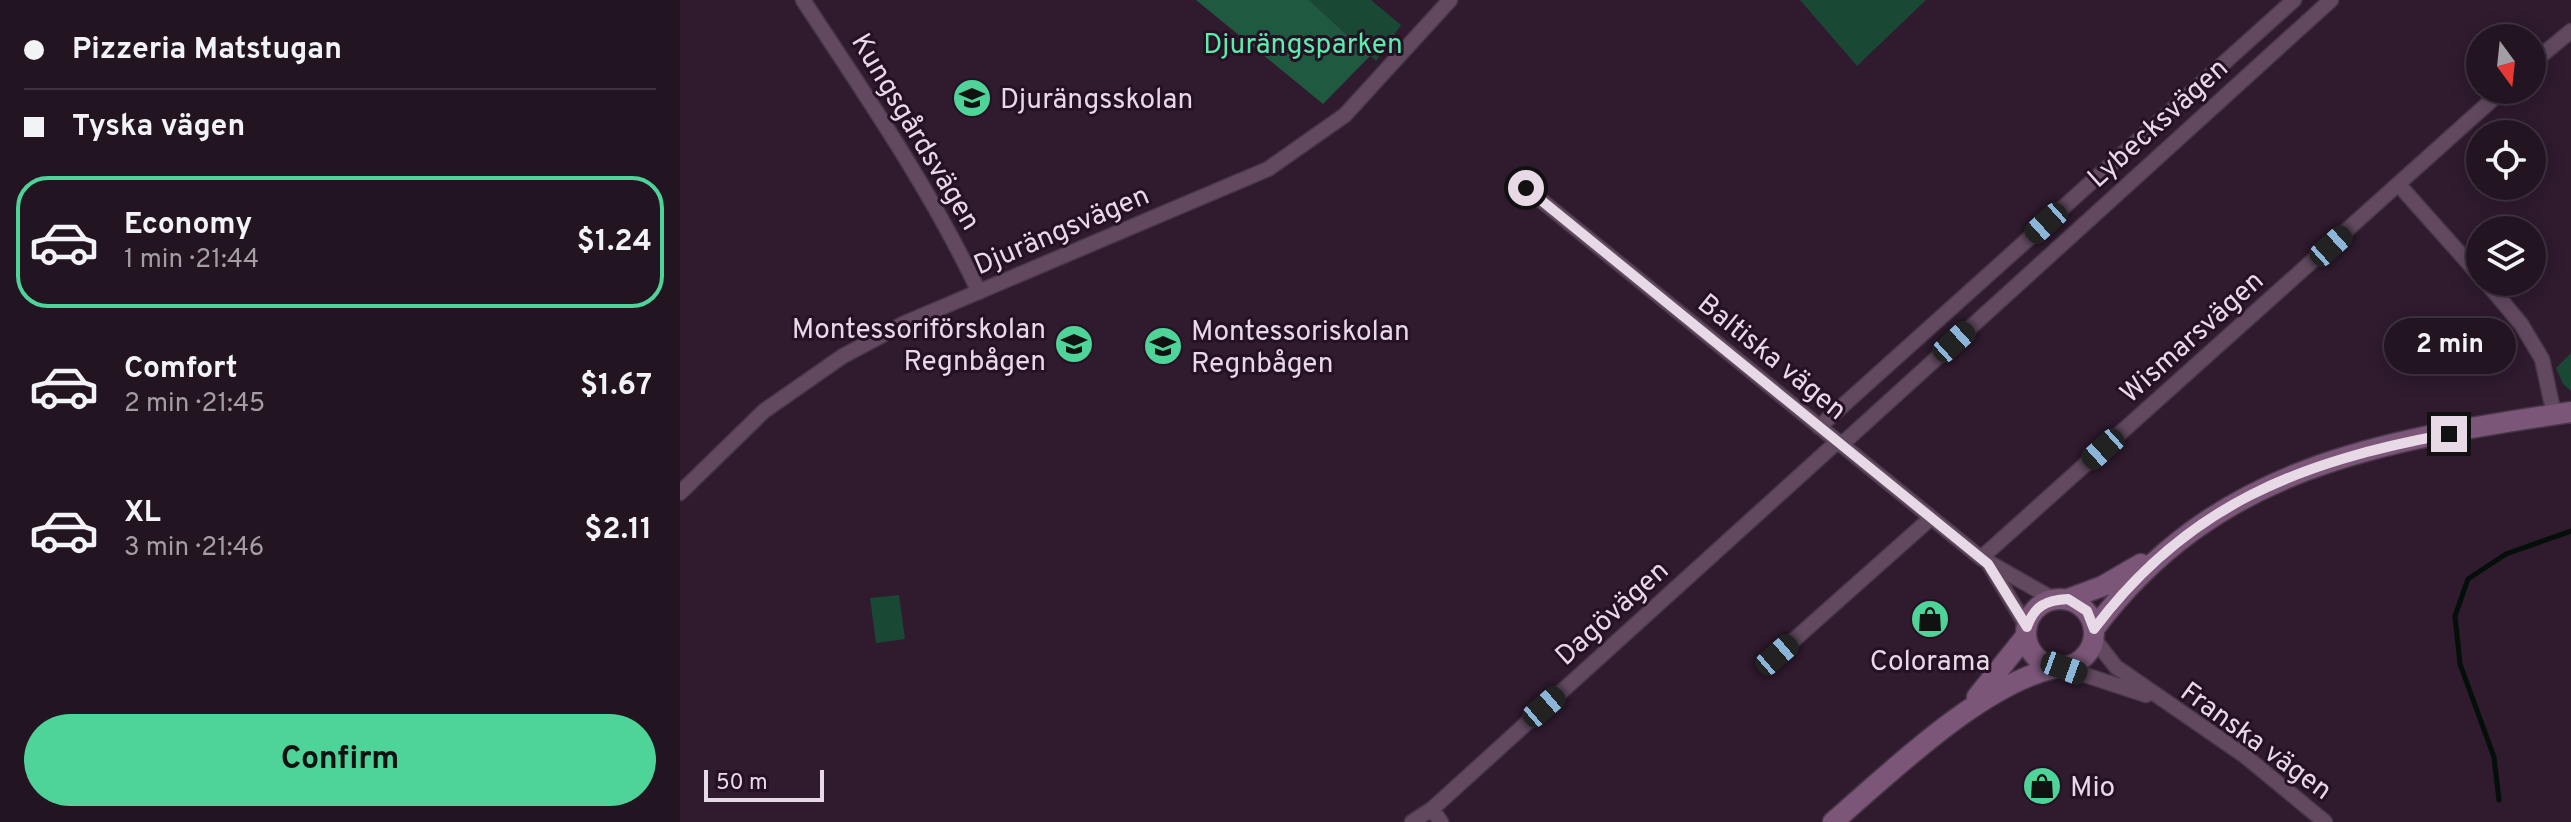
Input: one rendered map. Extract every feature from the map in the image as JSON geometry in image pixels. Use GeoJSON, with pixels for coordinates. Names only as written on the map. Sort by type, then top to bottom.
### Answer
{"type":"FeatureCollection","features":[{"type":"Feature","properties":{"kind":"main road"},"geometry":{"type":"LineString","coordinates":[[1955,721],[2004,668],[2026,632],[2035,609],[2103,586],[2162,552],[2195,527],[2269,485],[2319,464],[2396,443],[2563,413]]}},
{"type":"Feature","properties":{"kind":"main road"},"geometry":{"type":"LineString","coordinates":[[1833,822],[1955,721],[2015,681],[2085,657],[2094,634],[2162,552]]}},
{"type":"Feature","properties":{"kind":"main road"},"geometry":{"type":"LineString","coordinates":[[2061,600],[2087,611],[2094,634]]}},
{"type":"Feature","properties":{"kind":"main road"},"geometry":{"type":"LineString","coordinates":[[2026,632],[2033,655],[2059,668]]}},
{"type":"Feature","properties":{"kind":"street","name":"Kungsgårdsvägen"},"geometry":{"type":"LineString","coordinates":[[803,0],[860,81],[941,214],[979,292]]}},
{"type":"Feature","properties":{"kind":"street","name":"Djurängsvägen"},"geometry":{"type":"LineString","coordinates":[[680,493],[764,411],[843,356],[905,323],[1268,169],[1345,115],[1450,0]]}},
{"type":"Feature","properties":{"kind":"street","name":"Lybecksvägen"},"geometry":{"type":"LineString","coordinates":[[1819,427],[2294,0]]}},
{"type":"Feature","properties":{"kind":"street","name":"Lybecksvägen"},"geometry":{"type":"LineString","coordinates":[[1839,444],[2331,0]]}},
{"type":"Feature","properties":{"kind":"street"},"geometry":{"type":"LineString","coordinates":[[2546,52],[2571,31]]}},
{"type":"Feature","properties":{"kind":"street","name":"Wismarsvägen"},"geometry":{"type":"LineString","coordinates":[[1984,561],[2488,104]]}},
{"type":"Feature","properties":{"kind":"street"},"geometry":{"type":"LineString","coordinates":[[2399,185],[2466,260]]}},
{"type":"Feature","properties":{"kind":"street","name":"Baltiska vägen"},"geometry":{"type":"LineString","coordinates":[[1526,188],[1984,561],[2061,600]]}},
{"type":"Feature","properties":{"kind":"street"},"geometry":{"type":"LineString","coordinates":[[2498,296],[2521,324],[2542,359],[2563,413]]}},
{"type":"Feature","properties":{"kind":"street","name":"Dagövägen"},"geometry":{"type":"LineString","coordinates":[[1412,822],[1432,809],[1839,444]]}},
{"type":"Feature","properties":{"kind":"street"},"geometry":{"type":"LineString","coordinates":[[1777,655],[1931,518]]}},
{"type":"Feature","properties":{"kind":"street","name":"Baltiska vägen"},"geometry":{"type":"LineString","coordinates":[[1984,561],[2026,632]]}},
{"type":"Feature","properties":{"kind":"street","name":"Franska vägen"},"geometry":{"type":"LineString","coordinates":[[2094,634],[2116,667],[2158,699],[2245,756],[2325,822]]}},
{"type":"Feature","properties":{"kind":"street","name":"Franska vägen"},"geometry":{"type":"LineString","coordinates":[[2059,668],[2158,699]]}},
{"type":"Feature","properties":{"kind":"street"},"geometry":{"type":"LineString","coordinates":[[1432,809],[1441,822]]}},
{"type":"Feature","properties":{"kind":"green space","name":"Djurängsparken"},"geometry":{"type":"Polygon","coordinates":[[[1196,0],[1309,0],[1370,56],[1323,104],[1196,0]]]}},
{"type":"Feature","properties":{"kind":"green space"},"geometry":{"type":"Polygon","coordinates":[[[1309,0],[1371,0],[1401,25],[1376,61],[1309,0]]]}},
{"type":"Feature","properties":{"kind":"green space"},"geometry":{"type":"Polygon","coordinates":[[[1800,0],[1926,0],[1857,66],[1800,0]]]}},
{"type":"Feature","properties":{"kind":"green space"},"geometry":{"type":"Polygon","coordinates":[[[2571,353],[2571,391],[2563,384],[2556,368],[2571,353]]]}},
{"type":"Feature","properties":{"kind":"green space"},"geometry":{"type":"Polygon","coordinates":[[[899,595],[905,639],[876,643],[870,598],[899,595]]]}},
{"type":"Feature","properties":{"kind":"waterway"},"geometry":{"type":"LineString","coordinates":[[2499,800],[2494,757],[2460,664],[2455,616],[2468,579],[2506,554],[2571,531]]}},
{"type":"Feature","properties":{"kind":"place","name":"Djurängsskolan"},"geometry":{"type":"Point","coordinates":[972,98]}},
{"type":"Feature","properties":{"kind":"place","name":"Montessoriförskolan Regnbågen"},"geometry":{"type":"Point","coordinates":[1074,344]}},
{"type":"Feature","properties":{"kind":"place","name":"Montessoriskolan Regnbågen"},"geometry":{"type":"Point","coordinates":[1163,346]}},
{"type":"Feature","properties":{"kind":"place","name":"Colorama"},"geometry":{"type":"Point","coordinates":[1930,619]}},
{"type":"Feature","properties":{"kind":"place","name":"Mio"},"geometry":{"type":"Point","coordinates":[2042,786]}},
{"type":"Feature","properties":{"kind":"route"},"geometry":{"type":"LineString","coordinates":[[1526,188],[1988,564],[2027,627],[2035,609],[2045,603],[2068,599],[2087,611],[2094,629],[2162,552],[2195,527],[2269,485],[2355,453],[2449,434]]}}]}
